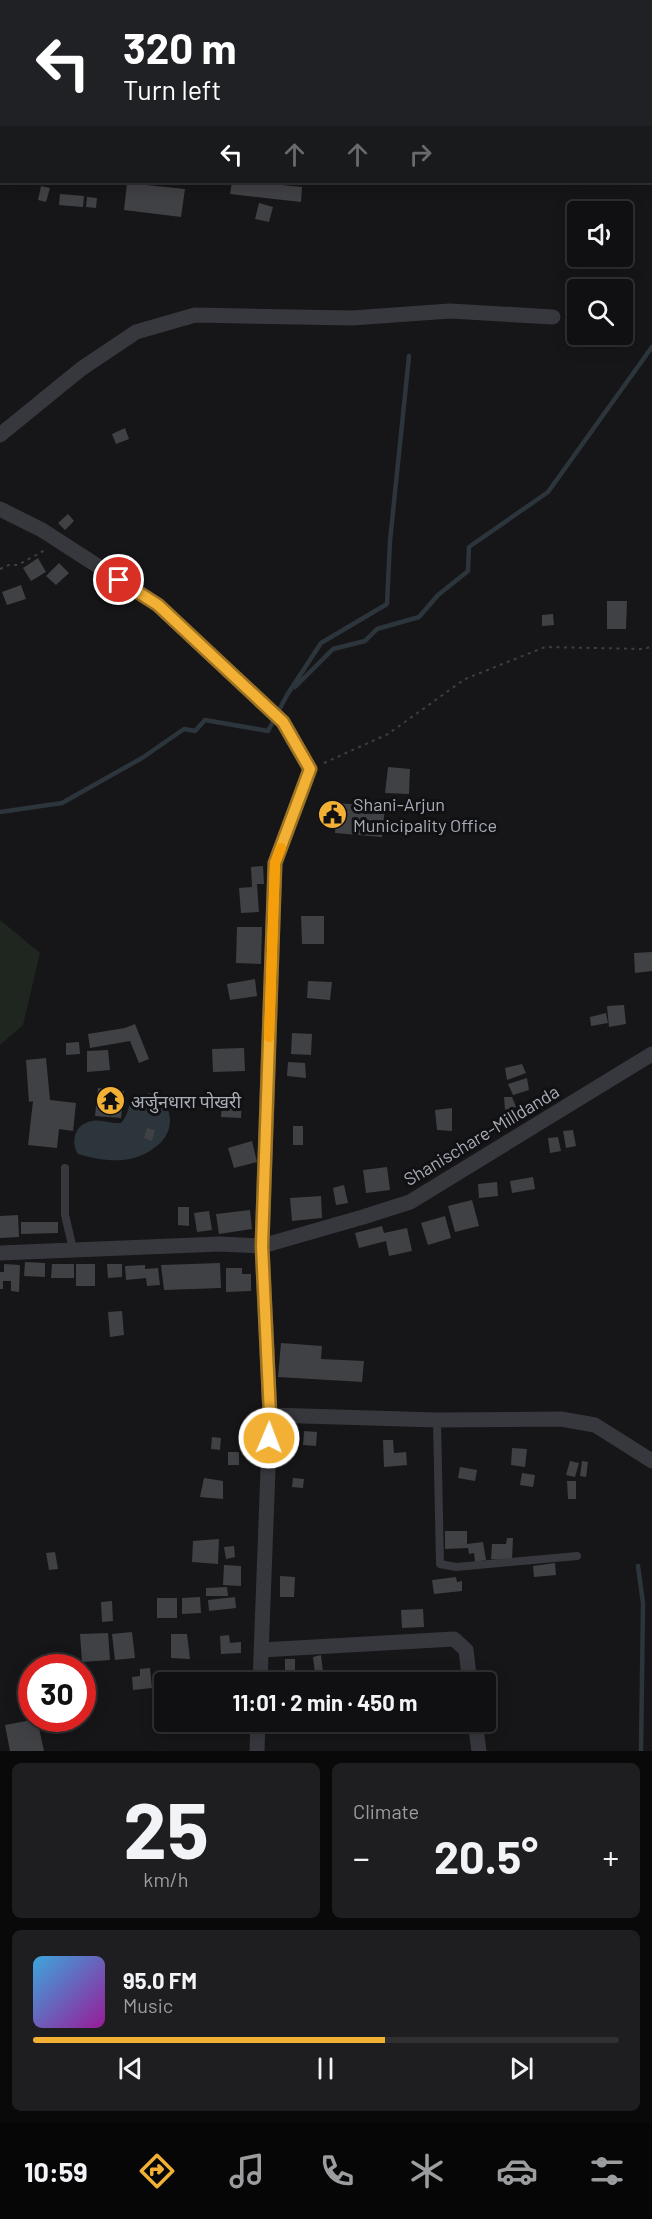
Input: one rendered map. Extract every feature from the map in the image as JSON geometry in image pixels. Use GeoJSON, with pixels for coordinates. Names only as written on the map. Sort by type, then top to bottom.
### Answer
{"type":"FeatureCollection","features":[{"type":"Feature","properties":{"kind":"street"},"geometry":{"type":"LineString","coordinates":[[0,435],[81,369],[136,332],[195,315],[352,318],[450,311],[553,317]]}},
{"type":"Feature","properties":{"kind":"street"},"geometry":{"type":"LineString","coordinates":[[0,509],[59,541],[158,605],[283,722],[310,769],[275,863],[262,1246],[270,1415],[260,1672]]}},
{"type":"Feature","properties":{"kind":"street","name":"Shanischare-Milldanda"},"geometry":{"type":"LineString","coordinates":[[0,1253],[220,1244],[262,1246],[410,1202],[652,1054]]}},
{"type":"Feature","properties":{"kind":"street"},"geometry":{"type":"LineString","coordinates":[[270,1415],[437,1420],[561,1419],[595,1425],[652,1461]]}},
{"type":"Feature","properties":{"kind":"street"},"geometry":{"type":"LineString","coordinates":[[261,1650],[454,1639],[465,1650],[468,1672]]}},
{"type":"Feature","properties":{"kind":"street"},"geometry":{"type":"LineString","coordinates":[[257,1751],[258,1732]]}},
{"type":"Feature","properties":{"kind":"street"},"geometry":{"type":"LineString","coordinates":[[476,1732],[479,1751]]}},
{"type":"Feature","properties":{"kind":"lane"},"geometry":{"type":"LineString","coordinates":[[65,1168],[65,1215],[73,1249]]}},
{"type":"Feature","properties":{"kind":"lane"},"geometry":{"type":"LineString","coordinates":[[437,1420],[440,1564],[456,1567],[577,1556]]}},
{"type":"Feature","properties":{"kind":"path"},"geometry":{"type":"LineString","coordinates":[[0,568],[18,565],[59,541]]}},
{"type":"Feature","properties":{"kind":"path"},"geometry":{"type":"LineString","coordinates":[[310,769],[388,734],[465,679],[545,647],[645,649],[652,646]]}},
{"type":"Feature","properties":{"kind":"shaded area"},"geometry":{"type":"Polygon","coordinates":[[[0,920],[40,953],[23,1025],[0,1045],[0,920]]]}},
{"type":"Feature","properties":{"kind":"shaded area"},"geometry":{"type":"Polygon","coordinates":[[[150,1093],[157,1096],[167,1107],[170,1120],[167,1135],[156,1147],[138,1157],[120,1160],[98,1159],[78,1154],[74,1139],[78,1129],[86,1123],[95,1121],[121,1123],[131,1102],[150,1093]]]}},
{"type":"Feature","properties":{"kind":"building"},"geometry":{"type":"Polygon","coordinates":[[[127,183],[185,189],[181,217],[124,210],[127,183]]]}},
{"type":"Feature","properties":{"kind":"building"},"geometry":{"type":"Polygon","coordinates":[[[232,183],[302,187],[301,202],[230,194],[232,183]]]}},
{"type":"Feature","properties":{"kind":"building"},"geometry":{"type":"Polygon","coordinates":[[[41,186],[50,188],[46,202],[38,200],[41,186]]]}},
{"type":"Feature","properties":{"kind":"building"},"geometry":{"type":"Polygon","coordinates":[[[60,194],[84,196],[83,207],[59,205],[60,194]]]}},
{"type":"Feature","properties":{"kind":"building"},"geometry":{"type":"Polygon","coordinates":[[[87,197],[97,198],[96,208],[86,207],[87,197]]]}},
{"type":"Feature","properties":{"kind":"building"},"geometry":{"type":"Polygon","coordinates":[[[259,203],[273,207],[269,222],[255,219],[259,203]]]}},
{"type":"Feature","properties":{"kind":"building"},"geometry":{"type":"Polygon","coordinates":[[[125,428],[129,439],[116,444],[112,434],[125,428]]]}},
{"type":"Feature","properties":{"kind":"building"},"geometry":{"type":"Polygon","coordinates":[[[68,514],[74,521],[65,530],[58,523],[68,514]]]}},
{"type":"Feature","properties":{"kind":"building"},"geometry":{"type":"Polygon","coordinates":[[[38,558],[46,572],[31,581],[23,568],[38,558]]]}},
{"type":"Feature","properties":{"kind":"building"},"geometry":{"type":"Polygon","coordinates":[[[59,563],[69,573],[56,585],[46,576],[59,563]]]}},
{"type":"Feature","properties":{"kind":"building"},"geometry":{"type":"Polygon","coordinates":[[[21,585],[26,599],[7,605],[2,592],[21,585]]]}},
{"type":"Feature","properties":{"kind":"building"},"geometry":{"type":"Polygon","coordinates":[[[607,601],[627,601],[626,629],[607,629],[607,601]]]}},
{"type":"Feature","properties":{"kind":"building"},"geometry":{"type":"Polygon","coordinates":[[[553,614],[554,625],[542,626],[542,615],[553,614]]]}},
{"type":"Feature","properties":{"kind":"building"},"geometry":{"type":"Polygon","coordinates":[[[388,767],[410,769],[409,794],[385,793],[388,767]]]}},
{"type":"Feature","properties":{"kind":"building"},"geometry":{"type":"Polygon","coordinates":[[[337,803],[385,807],[382,837],[335,833],[337,803]]]}},
{"type":"Feature","properties":{"kind":"building"},"geometry":{"type":"Polygon","coordinates":[[[263,866],[264,884],[257,884],[259,912],[241,913],[239,888],[252,887],[251,867],[263,866]]]}},
{"type":"Feature","properties":{"kind":"building"},"geometry":{"type":"Polygon","coordinates":[[[301,916],[324,916],[324,944],[302,944],[301,916]]]}},
{"type":"Feature","properties":{"kind":"building"},"geometry":{"type":"Polygon","coordinates":[[[237,927],[262,927],[261,964],[236,963],[237,927]]]}},
{"type":"Feature","properties":{"kind":"building"},"geometry":{"type":"Polygon","coordinates":[[[652,952],[652,971],[635,973],[634,953],[652,952]]]}},
{"type":"Feature","properties":{"kind":"building"},"geometry":{"type":"Polygon","coordinates":[[[255,979],[257,996],[230,1000],[227,984],[255,979]]]}},
{"type":"Feature","properties":{"kind":"building"},"geometry":{"type":"Polygon","coordinates":[[[308,981],[332,982],[330,1000],[307,998],[308,981]]]}},
{"type":"Feature","properties":{"kind":"building"},"geometry":{"type":"Polygon","coordinates":[[[624,1005],[626,1024],[609,1027],[607,1006],[624,1005]]]}},
{"type":"Feature","properties":{"kind":"building"},"geometry":{"type":"Polygon","coordinates":[[[606,1013],[608,1023],[591,1026],[590,1017],[606,1013]]]}},
{"type":"Feature","properties":{"kind":"building"},"geometry":{"type":"Polygon","coordinates":[[[135,1024],[149,1059],[139,1063],[130,1041],[90,1048],[88,1034],[125,1028],[135,1024]]]}},
{"type":"Feature","properties":{"kind":"building"},"geometry":{"type":"Polygon","coordinates":[[[292,1033],[312,1034],[311,1055],[291,1054],[292,1033]]]}},
{"type":"Feature","properties":{"kind":"building"},"geometry":{"type":"Polygon","coordinates":[[[79,1042],[80,1054],[66,1055],[66,1043],[79,1042]]]}},
{"type":"Feature","properties":{"kind":"building"},"geometry":{"type":"Polygon","coordinates":[[[244,1048],[245,1071],[213,1072],[212,1049],[244,1048]]]}},
{"type":"Feature","properties":{"kind":"building"},"geometry":{"type":"Polygon","coordinates":[[[108,1050],[110,1070],[87,1072],[87,1051],[108,1050]]]}},
{"type":"Feature","properties":{"kind":"building"},"geometry":{"type":"Polygon","coordinates":[[[46,1058],[50,1100],[76,1103],[73,1131],[59,1129],[57,1148],[28,1145],[33,1101],[29,1102],[26,1060],[46,1058]]]}},
{"type":"Feature","properties":{"kind":"building"},"geometry":{"type":"Polygon","coordinates":[[[288,1062],[305,1063],[306,1078],[287,1076],[288,1062]]]}},
{"type":"Feature","properties":{"kind":"building"},"geometry":{"type":"Polygon","coordinates":[[[522,1064],[526,1073],[507,1080],[505,1068],[522,1064]]]}},
{"type":"Feature","properties":{"kind":"building"},"geometry":{"type":"Polygon","coordinates":[[[527,1078],[529,1090],[513,1095],[508,1084],[527,1078]]]}},
{"type":"Feature","properties":{"kind":"building","name":"अर्जुनधारा पोखरी"},"geometry":{"type":"Polygon","coordinates":[[[98,1088],[124,1091],[121,1118],[95,1116],[98,1088]]]}},
{"type":"Feature","properties":{"kind":"building"},"geometry":{"type":"Polygon","coordinates":[[[504,1097],[512,1097],[516,1107],[505,1110],[504,1097]]]}},
{"type":"Feature","properties":{"kind":"building"},"geometry":{"type":"Polygon","coordinates":[[[222,1099],[242,1100],[241,1118],[221,1117],[222,1099]]]}},
{"type":"Feature","properties":{"kind":"building"},"geometry":{"type":"Polygon","coordinates":[[[452,1108],[452,1131],[437,1130],[435,1110],[452,1108]]]}},
{"type":"Feature","properties":{"kind":"building"},"geometry":{"type":"Polygon","coordinates":[[[293,1126],[303,1126],[303,1145],[293,1145],[293,1126]]]}},
{"type":"Feature","properties":{"kind":"building"},"geometry":{"type":"Polygon","coordinates":[[[147,1128],[155,1130],[152,1141],[144,1138],[147,1128]]]}},
{"type":"Feature","properties":{"kind":"building"},"geometry":{"type":"Polygon","coordinates":[[[573,1130],[576,1146],[566,1148],[563,1131],[573,1130]]]}},
{"type":"Feature","properties":{"kind":"building"},"geometry":{"type":"Polygon","coordinates":[[[558,1137],[561,1151],[550,1153],[548,1138],[558,1137]]]}},
{"type":"Feature","properties":{"kind":"building"},"geometry":{"type":"Polygon","coordinates":[[[252,1141],[257,1162],[234,1168],[228,1148],[252,1141]]]}},
{"type":"Feature","properties":{"kind":"building"},"geometry":{"type":"Polygon","coordinates":[[[387,1167],[390,1190],[366,1193],[363,1170],[387,1167]]]}},
{"type":"Feature","properties":{"kind":"building"},"geometry":{"type":"Polygon","coordinates":[[[533,1177],[535,1189],[512,1193],[510,1181],[533,1177]]]}},
{"type":"Feature","properties":{"kind":"building"},"geometry":{"type":"Polygon","coordinates":[[[497,1182],[498,1196],[479,1198],[478,1184],[497,1182]]]}},
{"type":"Feature","properties":{"kind":"building"},"geometry":{"type":"Polygon","coordinates":[[[344,1185],[348,1203],[336,1205],[333,1188],[344,1185]]]}},
{"type":"Feature","properties":{"kind":"building"},"geometry":{"type":"Polygon","coordinates":[[[321,1196],[322,1218],[292,1221],[290,1198],[321,1196]]]}},
{"type":"Feature","properties":{"kind":"building"},"geometry":{"type":"Polygon","coordinates":[[[472,1200],[479,1226],[455,1232],[448,1206],[472,1200]]]}},
{"type":"Feature","properties":{"kind":"building"},"geometry":{"type":"Polygon","coordinates":[[[178,1207],[189,1207],[189,1226],[178,1225],[178,1207]]]}},
{"type":"Feature","properties":{"kind":"building"},"geometry":{"type":"Polygon","coordinates":[[[250,1210],[252,1229],[219,1234],[216,1214],[250,1210]]]}},
{"type":"Feature","properties":{"kind":"building"},"geometry":{"type":"Polygon","coordinates":[[[209,1211],[212,1230],[197,1232],[194,1213],[209,1211]]]}},
{"type":"Feature","properties":{"kind":"building"},"geometry":{"type":"Polygon","coordinates":[[[18,1215],[19,1237],[0,1238],[0,1216],[18,1215]]]}},
{"type":"Feature","properties":{"kind":"building"},"geometry":{"type":"Polygon","coordinates":[[[445,1216],[451,1238],[428,1245],[421,1223],[445,1216]]]}},
{"type":"Feature","properties":{"kind":"building"},"geometry":{"type":"Polygon","coordinates":[[[21,1222],[58,1222],[58,1233],[21,1234],[21,1222]]]}},
{"type":"Feature","properties":{"kind":"building"},"geometry":{"type":"Polygon","coordinates":[[[382,1226],[384,1233],[407,1228],[412,1251],[389,1256],[386,1241],[359,1248],[355,1233],[382,1226]]]}},
{"type":"Feature","properties":{"kind":"building"},"geometry":{"type":"Polygon","coordinates":[[[25,1262],[45,1263],[45,1277],[24,1276],[25,1262]]]}},
{"type":"Feature","properties":{"kind":"building"},"geometry":{"type":"Polygon","coordinates":[[[220,1263],[221,1288],[164,1290],[161,1265],[220,1263]]]}},
{"type":"Feature","properties":{"kind":"building"},"geometry":{"type":"Polygon","coordinates":[[[4,1264],[20,1265],[19,1292],[11,1291],[11,1281],[3,1281],[3,1289],[0,1289],[0,1272],[4,1272],[4,1264]]]}},
{"type":"Feature","properties":{"kind":"building"},"geometry":{"type":"Polygon","coordinates":[[[52,1264],[74,1264],[74,1278],[51,1278],[52,1264]]]}},
{"type":"Feature","properties":{"kind":"building"},"geometry":{"type":"Polygon","coordinates":[[[76,1264],[95,1264],[95,1286],[76,1286],[76,1264]]]}},
{"type":"Feature","properties":{"kind":"building"},"geometry":{"type":"Polygon","coordinates":[[[107,1264],[122,1264],[122,1277],[108,1278],[107,1264]]]}},
{"type":"Feature","properties":{"kind":"building"},"geometry":{"type":"Polygon","coordinates":[[[145,1265],[145,1269],[158,1268],[160,1285],[147,1286],[146,1278],[126,1280],[125,1266],[145,1265]]]}},
{"type":"Feature","properties":{"kind":"building"},"geometry":{"type":"Polygon","coordinates":[[[226,1268],[242,1268],[242,1274],[251,1274],[251,1291],[226,1292],[226,1268]]]}},
{"type":"Feature","properties":{"kind":"building"},"geometry":{"type":"Polygon","coordinates":[[[122,1311],[124,1335],[110,1337],[108,1312],[122,1311]]]}},
{"type":"Feature","properties":{"kind":"building"},"geometry":{"type":"Polygon","coordinates":[[[281,1343],[322,1346],[321,1359],[364,1361],[362,1382],[278,1377],[281,1343]]]}},
{"type":"Feature","properties":{"kind":"building"},"geometry":{"type":"Polygon","coordinates":[[[304,1431],[317,1432],[316,1446],[303,1445],[304,1431]]]}},
{"type":"Feature","properties":{"kind":"building"},"geometry":{"type":"Polygon","coordinates":[[[212,1437],[221,1438],[220,1450],[211,1449],[212,1437]]]}},
{"type":"Feature","properties":{"kind":"building"},"geometry":{"type":"Polygon","coordinates":[[[383,1440],[393,1440],[394,1453],[406,1452],[407,1465],[384,1467],[383,1440]]]}},
{"type":"Feature","properties":{"kind":"building"},"geometry":{"type":"Polygon","coordinates":[[[512,1448],[527,1449],[525,1467],[511,1465],[512,1448]]]}},
{"type":"Feature","properties":{"kind":"building"},"geometry":{"type":"Polygon","coordinates":[[[228,1452],[239,1452],[239,1465],[228,1465],[228,1452]]]}},
{"type":"Feature","properties":{"kind":"building"},"geometry":{"type":"Polygon","coordinates":[[[570,1461],[579,1463],[575,1477],[566,1475],[570,1461]]]}},
{"type":"Feature","properties":{"kind":"building"},"geometry":{"type":"Polygon","coordinates":[[[582,1461],[588,1462],[586,1477],[580,1476],[582,1461]]]}},
{"type":"Feature","properties":{"kind":"building"},"geometry":{"type":"Polygon","coordinates":[[[460,1467],[477,1470],[475,1481],[458,1478],[460,1467]]]}},
{"type":"Feature","properties":{"kind":"building"},"geometry":{"type":"Polygon","coordinates":[[[522,1473],[535,1475],[533,1487],[520,1485],[522,1473]]]}},
{"type":"Feature","properties":{"kind":"building"},"geometry":{"type":"Polygon","coordinates":[[[204,1478],[223,1481],[223,1499],[200,1497],[204,1478]]]}},
{"type":"Feature","properties":{"kind":"building"},"geometry":{"type":"Polygon","coordinates":[[[293,1478],[304,1479],[303,1488],[292,1487],[293,1478]]]}},
{"type":"Feature","properties":{"kind":"building"},"geometry":{"type":"Polygon","coordinates":[[[567,1481],[576,1481],[576,1499],[568,1499],[567,1481]]]}},
{"type":"Feature","properties":{"kind":"building"},"geometry":{"type":"Polygon","coordinates":[[[445,1531],[467,1531],[467,1544],[483,1542],[486,1560],[475,1562],[474,1553],[469,1554],[468,1548],[445,1549],[445,1531]]]}},
{"type":"Feature","properties":{"kind":"building"},"geometry":{"type":"Polygon","coordinates":[[[507,1538],[513,1538],[512,1560],[491,1559],[492,1544],[506,1544],[507,1538]]]}},
{"type":"Feature","properties":{"kind":"building"},"geometry":{"type":"Polygon","coordinates":[[[219,1539],[218,1564],[192,1562],[193,1541],[219,1539]]]}},
{"type":"Feature","properties":{"kind":"building"},"geometry":{"type":"Polygon","coordinates":[[[234,1546],[235,1557],[226,1559],[224,1547],[234,1546]]]}},
{"type":"Feature","properties":{"kind":"building"},"geometry":{"type":"Polygon","coordinates":[[[55,1552],[58,1569],[49,1570],[46,1553],[55,1552]]]}},
{"type":"Feature","properties":{"kind":"building"},"geometry":{"type":"Polygon","coordinates":[[[555,1563],[556,1575],[534,1577],[533,1566],[555,1563]]]}},
{"type":"Feature","properties":{"kind":"building"},"geometry":{"type":"Polygon","coordinates":[[[224,1565],[241,1566],[241,1586],[223,1585],[224,1565]]]}},
{"type":"Feature","properties":{"kind":"building"},"geometry":{"type":"Polygon","coordinates":[[[280,1576],[295,1577],[294,1597],[280,1597],[280,1576]]]}},
{"type":"Feature","properties":{"kind":"building"},"geometry":{"type":"Polygon","coordinates":[[[456,1577],[457,1582],[462,1581],[462,1591],[434,1594],[432,1580],[456,1577]]]}},
{"type":"Feature","properties":{"kind":"building"},"geometry":{"type":"Polygon","coordinates":[[[227,1587],[228,1596],[206,1596],[206,1588],[227,1587]]]}},
{"type":"Feature","properties":{"kind":"building"},"geometry":{"type":"Polygon","coordinates":[[[200,1597],[201,1613],[182,1614],[182,1598],[200,1597]]]}},
{"type":"Feature","properties":{"kind":"building"},"geometry":{"type":"Polygon","coordinates":[[[235,1597],[236,1608],[209,1611],[208,1600],[235,1597]]]}},
{"type":"Feature","properties":{"kind":"building"},"geometry":{"type":"Polygon","coordinates":[[[157,1598],[177,1598],[177,1618],[157,1618],[157,1598]]]}},
{"type":"Feature","properties":{"kind":"building"},"geometry":{"type":"Polygon","coordinates":[[[112,1601],[113,1621],[102,1622],[101,1602],[112,1601]]]}},
{"type":"Feature","properties":{"kind":"building"},"geometry":{"type":"Polygon","coordinates":[[[423,1609],[424,1627],[402,1628],[401,1610],[423,1609]]]}},
{"type":"Feature","properties":{"kind":"building"},"geometry":{"type":"Polygon","coordinates":[[[132,1632],[135,1658],[115,1660],[112,1634],[132,1632]]]}},
{"type":"Feature","properties":{"kind":"building"},"geometry":{"type":"Polygon","coordinates":[[[108,1633],[110,1660],[96,1661],[96,1654],[81,1654],[80,1634],[108,1633]]]}},
{"type":"Feature","properties":{"kind":"building"},"geometry":{"type":"Polygon","coordinates":[[[171,1634],[187,1634],[190,1659],[171,1658],[171,1634]]]}},
{"type":"Feature","properties":{"kind":"building"},"geometry":{"type":"Polygon","coordinates":[[[229,1635],[230,1643],[241,1642],[241,1653],[221,1654],[220,1636],[229,1635]]]}},
{"type":"Feature","properties":{"kind":"building"},"geometry":{"type":"Polygon","coordinates":[[[321,1655],[323,1672],[315,1672],[313,1657],[321,1655]]]}},
{"type":"Feature","properties":{"kind":"building"},"geometry":{"type":"Polygon","coordinates":[[[285,1659],[295,1659],[295,1672],[285,1672],[285,1659]]]}},
{"type":"Feature","properties":{"kind":"building"},"geometry":{"type":"Polygon","coordinates":[[[150,1668],[152,1688],[133,1690],[132,1677],[140,1676],[140,1669],[150,1668]]]}},
{"type":"Feature","properties":{"kind":"building"},"geometry":{"type":"Polygon","coordinates":[[[18,1723],[18,1732],[40,1732],[44,1751],[10,1751],[5,1725],[18,1723]]]}},
{"type":"Feature","properties":{"kind":"waterway"},"geometry":{"type":"LineString","coordinates":[[295,687],[333,649],[365,641],[377,629],[419,617],[438,595],[468,571],[469,547],[548,492],[652,347]]}},
{"type":"Feature","properties":{"kind":"waterway"},"geometry":{"type":"LineString","coordinates":[[0,812],[62,803],[142,758],[184,729],[195,731],[205,720],[268,731],[287,695],[321,643],[387,604],[390,541],[409,356]]}},
{"type":"Feature","properties":{"kind":"waterway"},"geometry":{"type":"LineString","coordinates":[[638,1566],[643,1603],[641,1751]]}},
{"type":"Feature","properties":{"kind":"slow traffic"},"geometry":{"type":"LineString","coordinates":[[269,1037],[275,863],[281,848]]}},
{"type":"Feature","properties":{"kind":"place","name":"Shani-Arjun Municipality Office"},"geometry":{"type":"Point","coordinates":[332,814]}},
{"type":"Feature","properties":{"kind":"place","name":"अर्जुनधारा पोखरी"},"geometry":{"type":"Point","coordinates":[110,1101]}},
{"type":"Feature","properties":{"kind":"route"},"geometry":{"type":"LineString","coordinates":[[119,580],[158,605],[283,722],[310,769],[275,863],[262,1246],[270,1415],[269,1438]]}}]}
